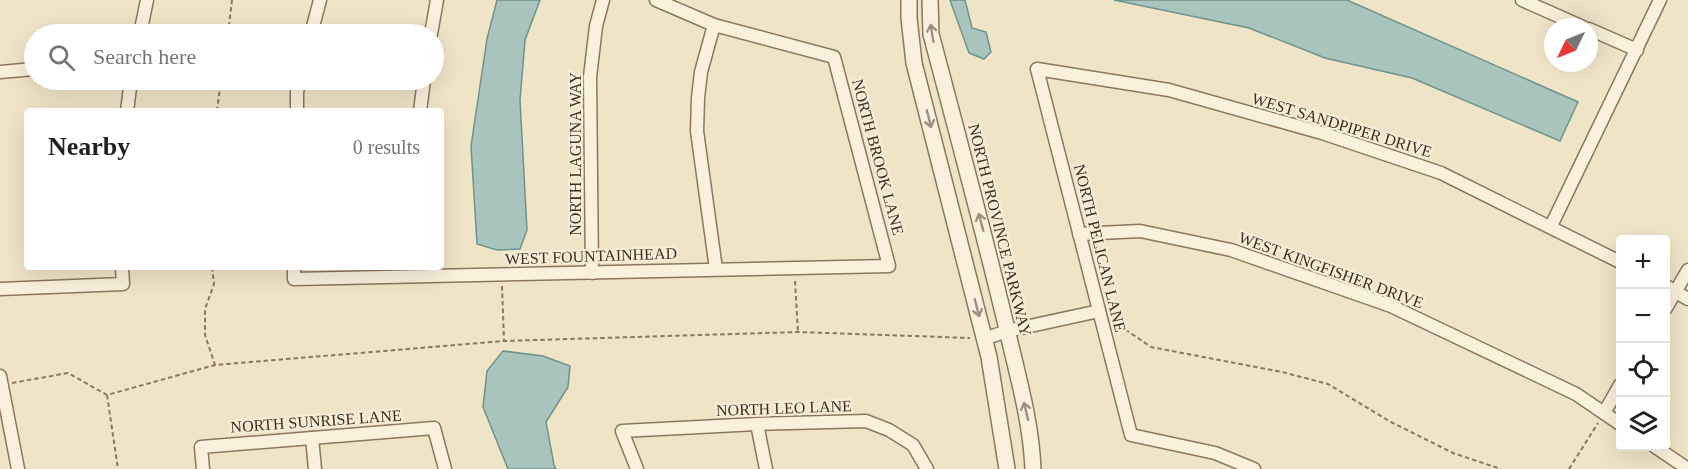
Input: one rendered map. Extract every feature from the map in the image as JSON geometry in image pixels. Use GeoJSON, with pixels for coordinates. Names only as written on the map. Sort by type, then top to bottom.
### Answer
{"type":"FeatureCollection","features":[{"type":"Feature","properties":{"kind":"street"},"geometry":{"type":"LineString","coordinates":[[142,24],[147,0]]}},
{"type":"Feature","properties":{"kind":"street"},"geometry":{"type":"LineString","coordinates":[[314,24],[320,0]]}},
{"type":"Feature","properties":{"kind":"street"},"geometry":{"type":"LineString","coordinates":[[433,24],[437,0]]}},
{"type":"Feature","properties":{"kind":"street","name":"NORTH LAGUNA WAY"},"geometry":{"type":"LineString","coordinates":[[592,273],[590,77],[596,26],[603,0]]}},
{"type":"Feature","properties":{"kind":"street"},"geometry":{"type":"LineString","coordinates":[[656,0],[714,25],[701,72],[697,131],[716,269]]}},
{"type":"Feature","properties":{"kind":"street"},"geometry":{"type":"LineString","coordinates":[[909,0],[914,63],[984,339],[1007,469]]}},
{"type":"Feature","properties":{"kind":"street","name":"NORTH PROVINCE PARKWAY"},"geometry":{"type":"LineString","coordinates":[[930,0],[931,34],[984,232],[1032,438],[1033,469]]}},
{"type":"Feature","properties":{"kind":"street"},"geometry":{"type":"LineString","coordinates":[[1522,0],[1563,18]]}},
{"type":"Feature","properties":{"kind":"street"},"geometry":{"type":"LineString","coordinates":[[1551,226],[1660,0]]}},
{"type":"Feature","properties":{"kind":"street","name":"NORTH BROOK LANE"},"geometry":{"type":"LineString","coordinates":[[714,25],[834,57],[889,266]]}},
{"type":"Feature","properties":{"kind":"street"},"geometry":{"type":"LineString","coordinates":[[1598,33],[1637,50]]}},
{"type":"Feature","properties":{"kind":"street","name":"WEST SANDPIPER DRIVE"},"geometry":{"type":"LineString","coordinates":[[1037,69],[1169,90],[1322,133],[1441,173],[1616,260]]}},
{"type":"Feature","properties":{"kind":"street","name":"NORTH PELICAN LANE"},"geometry":{"type":"LineString","coordinates":[[1037,69],[1131,435],[1215,453],[1254,469]]}},
{"type":"Feature","properties":{"kind":"street"},"geometry":{"type":"LineString","coordinates":[[0,72],[24,70]]}},
{"type":"Feature","properties":{"kind":"street"},"geometry":{"type":"LineString","coordinates":[[127,108],[130,90]]}},
{"type":"Feature","properties":{"kind":"street"},"geometry":{"type":"LineString","coordinates":[[297,108],[298,90]]}},
{"type":"Feature","properties":{"kind":"street"},"geometry":{"type":"LineString","coordinates":[[420,108],[423,90]]}},
{"type":"Feature","properties":{"kind":"street","name":"WEST KINGFISHER DRIVE"},"geometry":{"type":"LineString","coordinates":[[1079,234],[1140,231],[1241,254],[1391,306],[1576,394],[1616,421]]}},
{"type":"Feature","properties":{"kind":"street","name":"WEST FOUNTAINHEAD"},"geometry":{"type":"LineString","coordinates":[[294,273],[412,272],[501,275],[889,266]]}},
{"type":"Feature","properties":{"kind":"street"},"geometry":{"type":"LineString","coordinates":[[0,289],[123,284],[122,270]]}},
{"type":"Feature","properties":{"kind":"street"},"geometry":{"type":"LineString","coordinates":[[1688,270],[1670,288],[1688,299]]}},
{"type":"Feature","properties":{"kind":"street"},"geometry":{"type":"LineString","coordinates":[[984,339],[1007,331],[1099,311]]}},
{"type":"Feature","properties":{"kind":"street"},"geometry":{"type":"LineString","coordinates":[[1,380],[18,469]]}},
{"type":"Feature","properties":{"kind":"street"},"geometry":{"type":"LineString","coordinates":[[1604,413],[1616,392]]}},
{"type":"Feature","properties":{"kind":"street","name":"NORTH LEO LANE"},"geometry":{"type":"LineString","coordinates":[[637,469],[622,431],[757,424],[866,422],[889,430],[913,445],[927,469]]}},
{"type":"Feature","properties":{"kind":"street"},"geometry":{"type":"LineString","coordinates":[[757,424],[766,469]]}},
{"type":"Feature","properties":{"kind":"street","name":"NORTH SUNRISE LANE"},"geometry":{"type":"LineString","coordinates":[[203,469],[201,447],[434,428],[445,469]]}},
{"type":"Feature","properties":{"kind":"street"},"geometry":{"type":"LineString","coordinates":[[312,438],[315,469]]}},
{"type":"Feature","properties":{"kind":"street"},"geometry":{"type":"LineString","coordinates":[[1660,451],[1688,469]]}},
{"type":"Feature","properties":{"kind":"path"},"geometry":{"type":"LineString","coordinates":[[229,24],[232,0]]}},
{"type":"Feature","properties":{"kind":"path"},"geometry":{"type":"LineString","coordinates":[[217,108],[220,90]]}},
{"type":"Feature","properties":{"kind":"path"},"geometry":{"type":"LineString","coordinates":[[794,267],[798,332]]}},
{"type":"Feature","properties":{"kind":"path"},"geometry":{"type":"LineString","coordinates":[[212,270],[214,284],[205,309],[205,335],[215,365]]}},
{"type":"Feature","properties":{"kind":"path"},"geometry":{"type":"LineString","coordinates":[[501,275],[504,340]]}},
{"type":"Feature","properties":{"kind":"path"},"geometry":{"type":"LineString","coordinates":[[1099,311],[1151,347],[1282,372],[1328,384],[1389,421],[1453,453],[1501,469]]}},
{"type":"Feature","properties":{"kind":"path"},"geometry":{"type":"LineString","coordinates":[[1,380],[68,373],[107,395],[215,365],[504,340],[798,332],[984,339]]}},
{"type":"Feature","properties":{"kind":"path"},"geometry":{"type":"LineString","coordinates":[[107,395],[118,469]]}},
{"type":"Feature","properties":{"kind":"path"},"geometry":{"type":"LineString","coordinates":[[1569,469],[1604,413]]}},
{"type":"Feature","properties":{"kind":"water"},"geometry":{"type":"Polygon","coordinates":[[[497,0],[540,0],[525,40],[520,100],[527,230],[520,249],[497,250],[477,244],[471,146],[487,39],[497,0]]]}},
{"type":"Feature","properties":{"kind":"water"},"geometry":{"type":"Polygon","coordinates":[[[950,0],[965,0],[972,28],[986,32],[991,52],[984,59],[969,53],[950,0]]]}},
{"type":"Feature","properties":{"kind":"water"},"geometry":{"type":"Polygon","coordinates":[[[1114,0],[1347,0],[1578,102],[1560,141],[1412,78],[1325,58],[1249,28],[1114,0]]]}},
{"type":"Feature","properties":{"kind":"water"},"geometry":{"type":"Polygon","coordinates":[[[503,351],[543,356],[570,366],[568,387],[546,422],[556,469],[508,469],[483,407],[487,371],[503,351]]]}}]}
